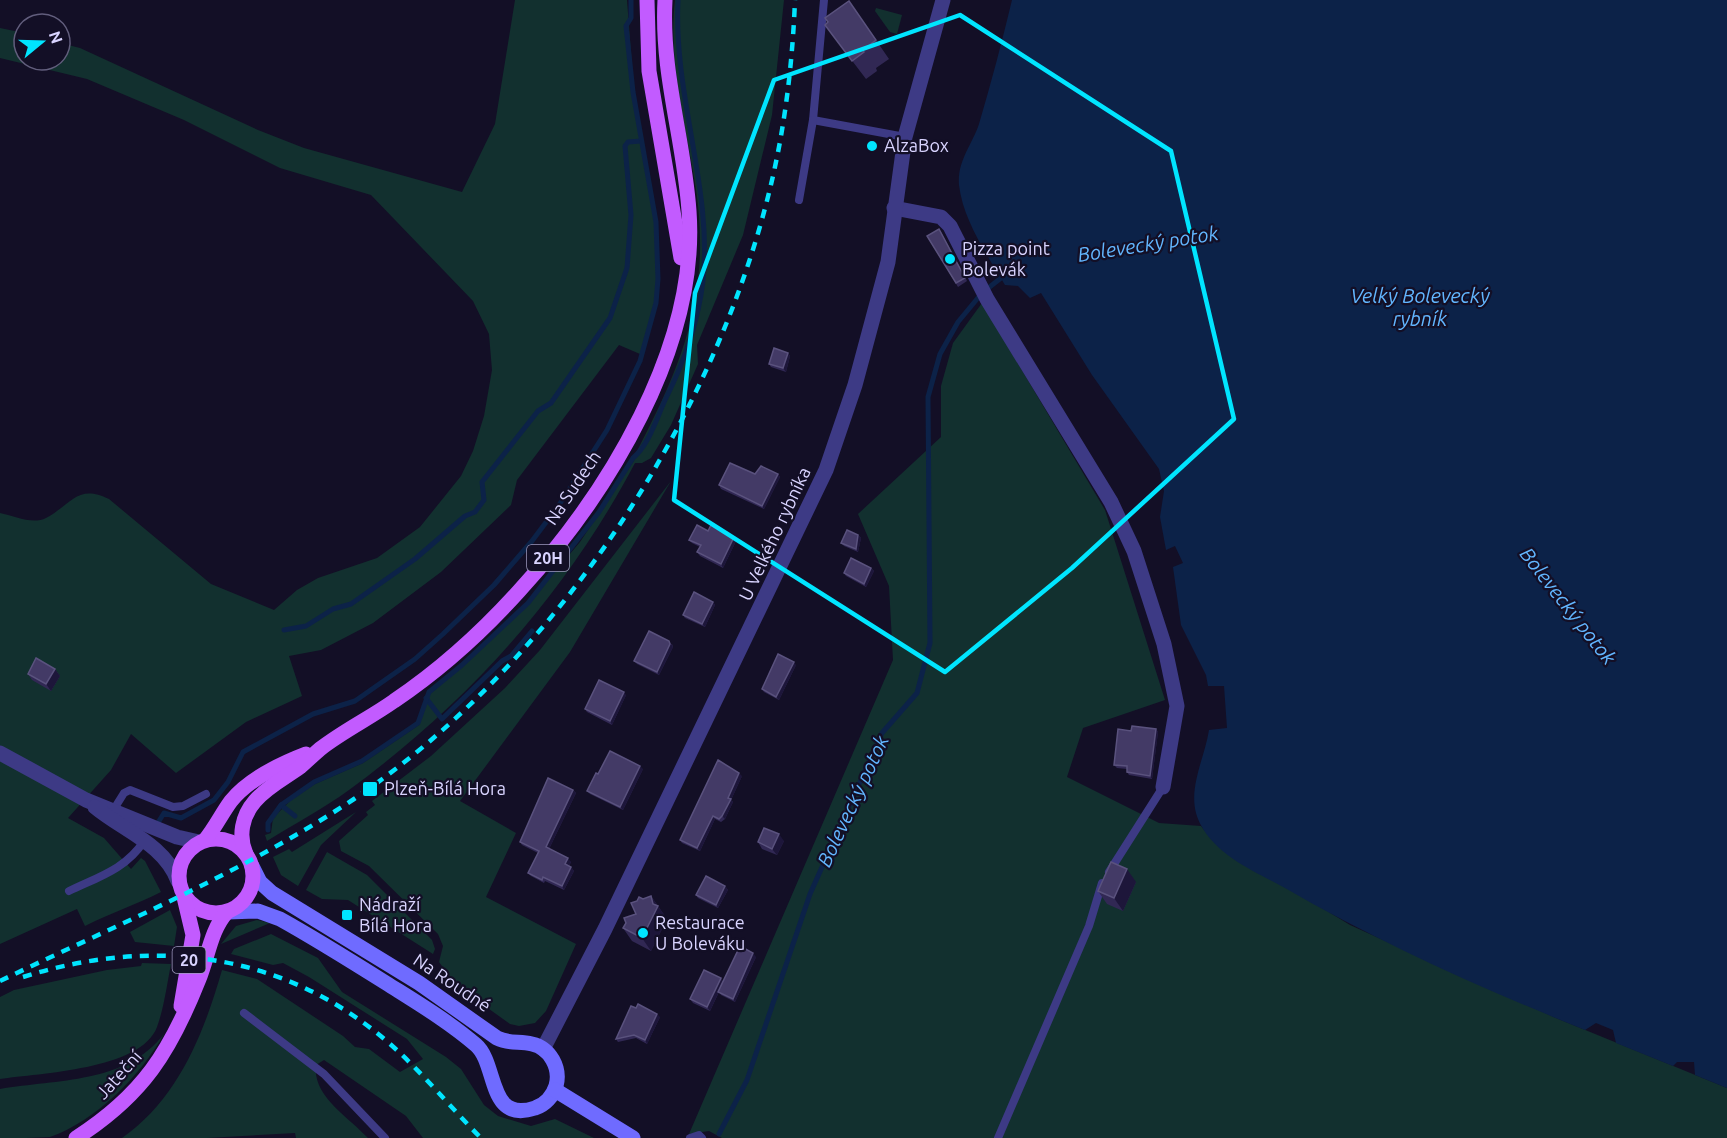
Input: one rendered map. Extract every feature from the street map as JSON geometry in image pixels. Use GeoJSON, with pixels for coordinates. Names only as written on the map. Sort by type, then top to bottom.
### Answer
{"type":"FeatureCollection","features":[{"type":"Feature","properties":{"kind":"main road","name":"Na Sudech"},"geometry":{"type":"LineString","coordinates":[[647,0],[649,71],[678,233],[682,295]]}},
{"type":"Feature","properties":{"kind":"main road","name":"Na Sudech"},"geometry":{"type":"LineString","coordinates":[[249,860],[242,842],[242,828],[254,802],[320,749],[395,700],[449,659],[498,613],[560,542],[621,452],[654,387],[669,348],[682,295],[689,251],[689,212],[666,68],[665,0]]}},
{"type":"Feature","properties":{"kind":"main road","name":"Na Sudech"},"geometry":{"type":"LineString","coordinates":[[202,841],[232,800],[244,788],[275,768],[320,749]]}},
{"type":"Feature","properties":{"kind":"main road","name":"Na Roudné"},"geometry":{"type":"LineString","coordinates":[[202,841],[225,840],[237,845],[249,860],[260,882],[272,893],[419,982],[496,1038],[517,1044],[531,1044],[543,1049]]}},
{"type":"Feature","properties":{"kind":"main road","name":"20"},"geometry":{"type":"LineString","coordinates":[[181,888],[181,861],[188,850],[202,841]]}},
{"type":"Feature","properties":{"kind":"main road","name":"20"},"geometry":{"type":"LineString","coordinates":[[228,912],[238,906],[250,892],[253,879],[249,860]]}},
{"type":"Feature","properties":{"kind":"main road","name":"Na Roudné"},"geometry":{"type":"LineString","coordinates":[[181,888],[191,905],[203,911],[216,914],[249,910],[266,912],[314,937],[465,1036],[485,1054],[496,1094],[512,1108],[527,1110],[540,1106],[555,1090]]}},
{"type":"Feature","properties":{"kind":"main road","name":"Jateční"},"geometry":{"type":"LineString","coordinates":[[177,1026],[193,935],[181,888]]}},
{"type":"Feature","properties":{"kind":"main road","name":"Jateční"},"geometry":{"type":"LineString","coordinates":[[76,1138],[117,1110],[153,1071],[195,988],[214,935],[228,912]]}},
{"type":"Feature","properties":{"kind":"main road"},"geometry":{"type":"LineString","coordinates":[[491,1073],[502,1052],[517,1044]]}},
{"type":"Feature","properties":{"kind":"main road"},"geometry":{"type":"LineString","coordinates":[[543,1049],[552,1058],[557,1071],[555,1090],[633,1138]]}},
{"type":"Feature","properties":{"kind":"street","name":"U Velkého rybníka"},"geometry":{"type":"LineString","coordinates":[[543,1049],[602,937],[816,494],[855,386],[870,334],[901,209],[905,137],[943,0]]}},
{"type":"Feature","properties":{"kind":"street"},"geometry":{"type":"LineString","coordinates":[[901,209],[941,217],[950,226],[987,299],[1111,502],[1134,551],[1164,644],[1177,706],[1162,788]]}},
{"type":"Feature","properties":{"kind":"street","name":"Na Roudné"},"geometry":{"type":"LineString","coordinates":[[0,753],[86,800],[108,818],[144,841],[164,856],[181,888]]}},
{"type":"Feature","properties":{"kind":"street","name":"Na Roudné"},"geometry":{"type":"LineString","coordinates":[[86,800],[114,809],[177,837],[202,841]]}},
{"type":"Feature","properties":{"kind":"lane"},"geometry":{"type":"LineString","coordinates":[[799,200],[813,120],[824,0]]}},
{"type":"Feature","properties":{"kind":"lane"},"geometry":{"type":"LineString","coordinates":[[813,120],[905,137]]}},
{"type":"Feature","properties":{"kind":"lane"},"geometry":{"type":"LineString","coordinates":[[998,1138],[1089,926],[1100,886],[1162,788]]}},
{"type":"Feature","properties":{"kind":"lane"},"geometry":{"type":"LineString","coordinates":[[114,809],[124,793],[130,790],[173,807],[183,806],[206,795]]}},
{"type":"Feature","properties":{"kind":"lane"},"geometry":{"type":"LineString","coordinates":[[69,891],[123,866],[134,856],[144,841]]}},
{"type":"Feature","properties":{"kind":"lane"},"geometry":{"type":"LineString","coordinates":[[244,1013],[289,1045],[324,1074],[385,1138]]}},
{"type":"Feature","properties":{"kind":"lane"},"geometry":{"type":"LineString","coordinates":[[690,1138],[699,1136],[702,1138]]}},
{"type":"Feature","properties":{"kind":"highlighted area"},"geometry":{"type":"Polygon","coordinates":[[[960,15],[1171,151],[1234,419],[1072,568],[945,672],[674,500],[695,293],[774,80],[960,15]]]}},
{"type":"Feature","properties":{"kind":"green space"},"geometry":{"type":"Polygon","coordinates":[[[515,0],[627,0],[634,91],[655,217],[659,281],[652,323],[640,354],[619,345],[517,480],[511,505],[441,572],[373,623],[321,650],[289,656],[302,696],[246,722],[176,773],[131,734],[111,770],[68,818],[104,838],[131,869],[141,858],[145,861],[161,892],[85,926],[77,909],[0,944],[0,513],[17,518],[41,520],[75,498],[89,493],[98,495],[109,499],[211,584],[274,610],[297,590],[318,578],[377,558],[420,527],[461,476],[473,451],[484,416],[492,370],[489,334],[473,301],[371,195],[280,168],[184,120],[87,79],[58,72],[72,72],[72,46],[258,130],[304,148],[462,192],[495,124],[515,0]]]}},
{"type":"Feature","properties":{"kind":"green space"},"geometry":{"type":"Polygon","coordinates":[[[675,0],[784,0],[772,115],[743,235],[697,345],[698,364],[671,425],[651,458],[642,463],[635,463],[608,511],[578,557],[545,601],[474,683],[393,756],[349,790],[267,841],[265,835],[271,833],[273,818],[291,800],[315,784],[363,763],[419,725],[429,695],[520,613],[580,542],[635,459],[669,385],[681,352],[691,320],[700,253],[699,217],[694,177],[675,67],[673,22],[675,0]]]}},
{"type":"Feature","properties":{"kind":"green space"},"geometry":{"type":"Polygon","coordinates":[[[876,8],[902,15],[897,34],[890,32],[875,11],[876,8]]]}},
{"type":"Feature","properties":{"kind":"green space"},"geometry":{"type":"Polygon","coordinates":[[[0,28],[12,30],[12,61],[0,58],[0,28]]]}},
{"type":"Feature","properties":{"kind":"green space"},"geometry":{"type":"Polygon","coordinates":[[[982,303],[1105,510],[1165,700],[1083,728],[1067,777],[1159,823],[1201,826],[1213,841],[1350,925],[1556,1018],[1727,1088],[1727,1138],[722,1138],[709,1131],[689,1134],[893,660],[889,586],[858,514],[941,437],[941,386],[953,343],[982,303]]]}},
{"type":"Feature","properties":{"kind":"green space"},"geometry":{"type":"Polygon","coordinates":[[[671,481],[570,652],[460,801],[516,833],[486,897],[576,944],[546,1011],[535,1023],[519,1026],[510,1024],[457,986],[439,962],[443,946],[438,934],[369,866],[341,851],[339,841],[368,815],[366,812],[375,805],[372,801],[431,756],[505,688],[540,650],[671,481]]]}},
{"type":"Feature","properties":{"kind":"green space"},"geometry":{"type":"Polygon","coordinates":[[[356,812],[321,845],[298,886],[281,875],[273,857],[289,849],[292,852],[356,812]]]}},
{"type":"Feature","properties":{"kind":"green space"},"geometry":{"type":"Polygon","coordinates":[[[327,852],[367,875],[432,940],[435,949],[433,954],[348,900],[322,899],[306,890],[327,852]]]}},
{"type":"Feature","properties":{"kind":"green space"},"geometry":{"type":"Polygon","coordinates":[[[170,910],[177,927],[174,946],[135,942],[130,932],[170,910]]]}},
{"type":"Feature","properties":{"kind":"green space"},"geometry":{"type":"Polygon","coordinates":[[[257,920],[270,923],[221,944],[236,926],[257,920]]]}},
{"type":"Feature","properties":{"kind":"green space"},"geometry":{"type":"Polygon","coordinates":[[[271,934],[318,958],[342,992],[446,1057],[461,1069],[484,1105],[498,1116],[531,1126],[555,1119],[594,1138],[423,1138],[406,1116],[324,1060],[316,1065],[316,1076],[320,1087],[333,1105],[368,1138],[296,1138],[295,1133],[207,1138],[122,1138],[142,1122],[174,1084],[197,1041],[222,970],[257,979],[343,1036],[355,1047],[369,1049],[400,1072],[423,1059],[407,1039],[309,977],[283,963],[273,965],[231,954],[234,949],[271,934]]]}},
{"type":"Feature","properties":{"kind":"green space"},"geometry":{"type":"Polygon","coordinates":[[[142,963],[171,964],[157,1027],[147,1041],[131,1052],[111,1061],[63,1071],[0,1079],[0,997],[14,990],[107,970],[141,966],[142,963]]]}},
{"type":"Feature","properties":{"kind":"green space"},"geometry":{"type":"Polygon","coordinates":[[[164,1034],[130,1080],[116,1095],[84,1120],[50,1137],[0,1138],[0,1089],[67,1080],[110,1071],[148,1050],[164,1034]]]}},
{"type":"Feature","properties":{"kind":"water","name":"Velký Bolevecký rybník"},"geometry":{"type":"Polygon","coordinates":[[[1012,0],[1727,0],[1727,1088],[1695,1075],[1694,1062],[1677,1062],[1673,1066],[1616,1043],[1613,1030],[1596,1023],[1585,1030],[1470,982],[1395,946],[1239,863],[1209,838],[1202,827],[1194,803],[1196,779],[1209,730],[1227,728],[1224,686],[1208,686],[1206,675],[1181,625],[1173,567],[1183,563],[1175,546],[1166,550],[1160,517],[1164,491],[1159,469],[1092,375],[1041,293],[1030,298],[1018,286],[1005,285],[977,237],[961,198],[960,168],[979,124],[1012,0]]]}},
{"type":"Feature","properties":{"kind":"building"},"geometry":{"type":"Polygon","coordinates":[[[849,1],[876,40],[852,61],[825,25],[828,22],[825,18],[849,1]]]}},
{"type":"Feature","properties":{"kind":"building","name":"Pizza point Bolevák"},"geometry":{"type":"Polygon","coordinates":[[[939,229],[965,278],[956,283],[927,236],[939,229]]]}},
{"type":"Feature","properties":{"kind":"building"},"geometry":{"type":"Polygon","coordinates":[[[774,348],[788,353],[783,368],[769,364],[774,348]]]}},
{"type":"Feature","properties":{"kind":"building"},"geometry":{"type":"Polygon","coordinates":[[[730,463],[755,474],[761,466],[778,474],[762,506],[719,485],[730,463]]]}},
{"type":"Feature","properties":{"kind":"building"},"geometry":{"type":"Polygon","coordinates":[[[697,525],[708,531],[711,525],[734,537],[721,564],[697,552],[701,545],[689,540],[697,525]]]}},
{"type":"Feature","properties":{"kind":"building"},"geometry":{"type":"Polygon","coordinates":[[[847,530],[858,535],[856,549],[841,543],[847,530]]]}},
{"type":"Feature","properties":{"kind":"building"},"geometry":{"type":"Polygon","coordinates":[[[851,558],[871,568],[864,584],[844,573],[851,558]]]}},
{"type":"Feature","properties":{"kind":"building"},"geometry":{"type":"Polygon","coordinates":[[[694,592],[713,602],[702,624],[683,615],[694,592]]]}},
{"type":"Feature","properties":{"kind":"building"},"geometry":{"type":"Polygon","coordinates":[[[649,631],[669,641],[670,644],[657,672],[634,661],[649,631]]]}},
{"type":"Feature","properties":{"kind":"building"},"geometry":{"type":"Polygon","coordinates":[[[778,654],[794,662],[776,697],[762,689],[778,654]]]}},
{"type":"Feature","properties":{"kind":"building"},"geometry":{"type":"Polygon","coordinates":[[[36,658],[55,669],[46,684],[28,674],[36,658]]]}},
{"type":"Feature","properties":{"kind":"building"},"geometry":{"type":"Polygon","coordinates":[[[599,680],[624,692],[610,721],[585,709],[599,680]]]}},
{"type":"Feature","properties":{"kind":"building"},"geometry":{"type":"Polygon","coordinates":[[[1132,726],[1156,729],[1150,776],[1127,772],[1127,766],[1114,765],[1118,729],[1131,731],[1132,726]]]}},
{"type":"Feature","properties":{"kind":"building"},"geometry":{"type":"Polygon","coordinates":[[[610,751],[640,766],[620,807],[587,791],[610,751]]]}},
{"type":"Feature","properties":{"kind":"building"},"geometry":{"type":"Polygon","coordinates":[[[718,760],[739,773],[728,798],[731,799],[722,816],[719,819],[713,816],[697,848],[680,840],[718,760]]]}},
{"type":"Feature","properties":{"kind":"building"},"geometry":{"type":"Polygon","coordinates":[[[548,778],[573,790],[546,847],[568,858],[565,864],[571,867],[562,886],[528,873],[539,851],[520,842],[548,778]]]}},
{"type":"Feature","properties":{"kind":"building"},"geometry":{"type":"Polygon","coordinates":[[[764,828],[779,834],[772,849],[758,842],[764,828]]]}},
{"type":"Feature","properties":{"kind":"building"},"geometry":{"type":"Polygon","coordinates":[[[1111,862],[1127,869],[1114,898],[1098,891],[1111,862]]]}},
{"type":"Feature","properties":{"kind":"building"},"geometry":{"type":"Polygon","coordinates":[[[706,876],[725,886],[716,905],[696,895],[706,876]]]}},
{"type":"Feature","properties":{"kind":"building"},"geometry":{"type":"Polygon","coordinates":[[[651,896],[653,904],[658,906],[642,938],[623,928],[626,923],[624,918],[636,914],[631,903],[637,901],[639,897],[643,899],[651,896]]]}},
{"type":"Feature","properties":{"kind":"building"},"geometry":{"type":"Polygon","coordinates":[[[740,946],[753,953],[733,999],[718,992],[740,946]]]}},
{"type":"Feature","properties":{"kind":"building"},"geometry":{"type":"Polygon","coordinates":[[[704,970],[721,978],[707,1007],[690,999],[704,970]]]}},
{"type":"Feature","properties":{"kind":"building"},"geometry":{"type":"Polygon","coordinates":[[[638,1004],[657,1014],[645,1040],[634,1035],[616,1039],[631,1006],[636,1008],[638,1004]]]}},
{"type":"Feature","properties":{"kind":"waterway"},"geometry":{"type":"LineString","coordinates":[[159,821],[164,813],[181,818],[214,800],[228,782],[243,752],[313,714],[355,701],[415,659],[494,585],[532,541],[559,505],[607,430],[640,361],[656,303],[658,279],[656,222],[633,92],[626,26],[631,18],[631,0]]}},
{"type":"Feature","properties":{"kind":"waterway"},"geometry":{"type":"LineString","coordinates":[[268,830],[268,823],[281,805],[314,782],[362,761],[418,723],[429,692],[462,665],[528,603],[599,512],[633,458],[644,446],[652,430],[679,370],[689,341],[698,312],[703,281],[705,247],[703,212],[681,71],[678,0]]}},
{"type":"Feature","properties":{"kind":"waterway"},"geometry":{"type":"LineString","coordinates":[[284,630],[306,626],[333,609],[351,604],[415,559],[465,516],[475,512],[484,500],[482,482],[538,411],[551,403],[610,318],[627,268],[631,215],[625,146],[628,142],[641,141]]}},
{"type":"Feature","properties":{"kind":"waterway","name":"Bolevecký potok"},"geometry":{"type":"LineString","coordinates":[[719,1134],[747,1080],[810,894],[882,733],[917,693],[930,643],[928,397],[940,354],[958,322],[982,293],[1006,274]]}},
{"type":"Feature","properties":{"kind":"waterway"},"geometry":{"type":"LineString","coordinates":[[426,698],[442,719],[502,661],[511,656],[532,631]]}},
{"type":"Feature","properties":{"kind":"waterway"},"geometry":{"type":"LineString","coordinates":[[281,805],[295,816]]}},
{"type":"Feature","properties":{"kind":"railway"},"geometry":{"type":"LineString","coordinates":[[0,981],[225,874],[354,799],[430,741],[502,673],[568,596],[627,513],[679,425],[722,334],[756,240],[779,147],[790,74],[795,0]]}},
{"type":"Feature","properties":{"kind":"railway"},"geometry":{"type":"LineString","coordinates":[[23,977],[72,964],[120,957],[168,956],[215,960],[261,971],[306,989],[348,1012],[389,1043],[481,1138]]}},
{"type":"Feature","properties":{"kind":"place","name":"AlzaBox"},"geometry":{"type":"Point","coordinates":[872,146]}},
{"type":"Feature","properties":{"kind":"place","name":"Pizza point Bolevák"},"geometry":{"type":"Point","coordinates":[950,259]}},
{"type":"Feature","properties":{"kind":"place","name":"Plzeň-Bílá Hora"},"geometry":{"type":"Point","coordinates":[370,789]}},
{"type":"Feature","properties":{"kind":"place","name":"Nádraží Bílá Hora"},"geometry":{"type":"Point","coordinates":[347,915]}},
{"type":"Feature","properties":{"kind":"place","name":"Restaurace U Boleváku"},"geometry":{"type":"Point","coordinates":[643,933]}}]}
